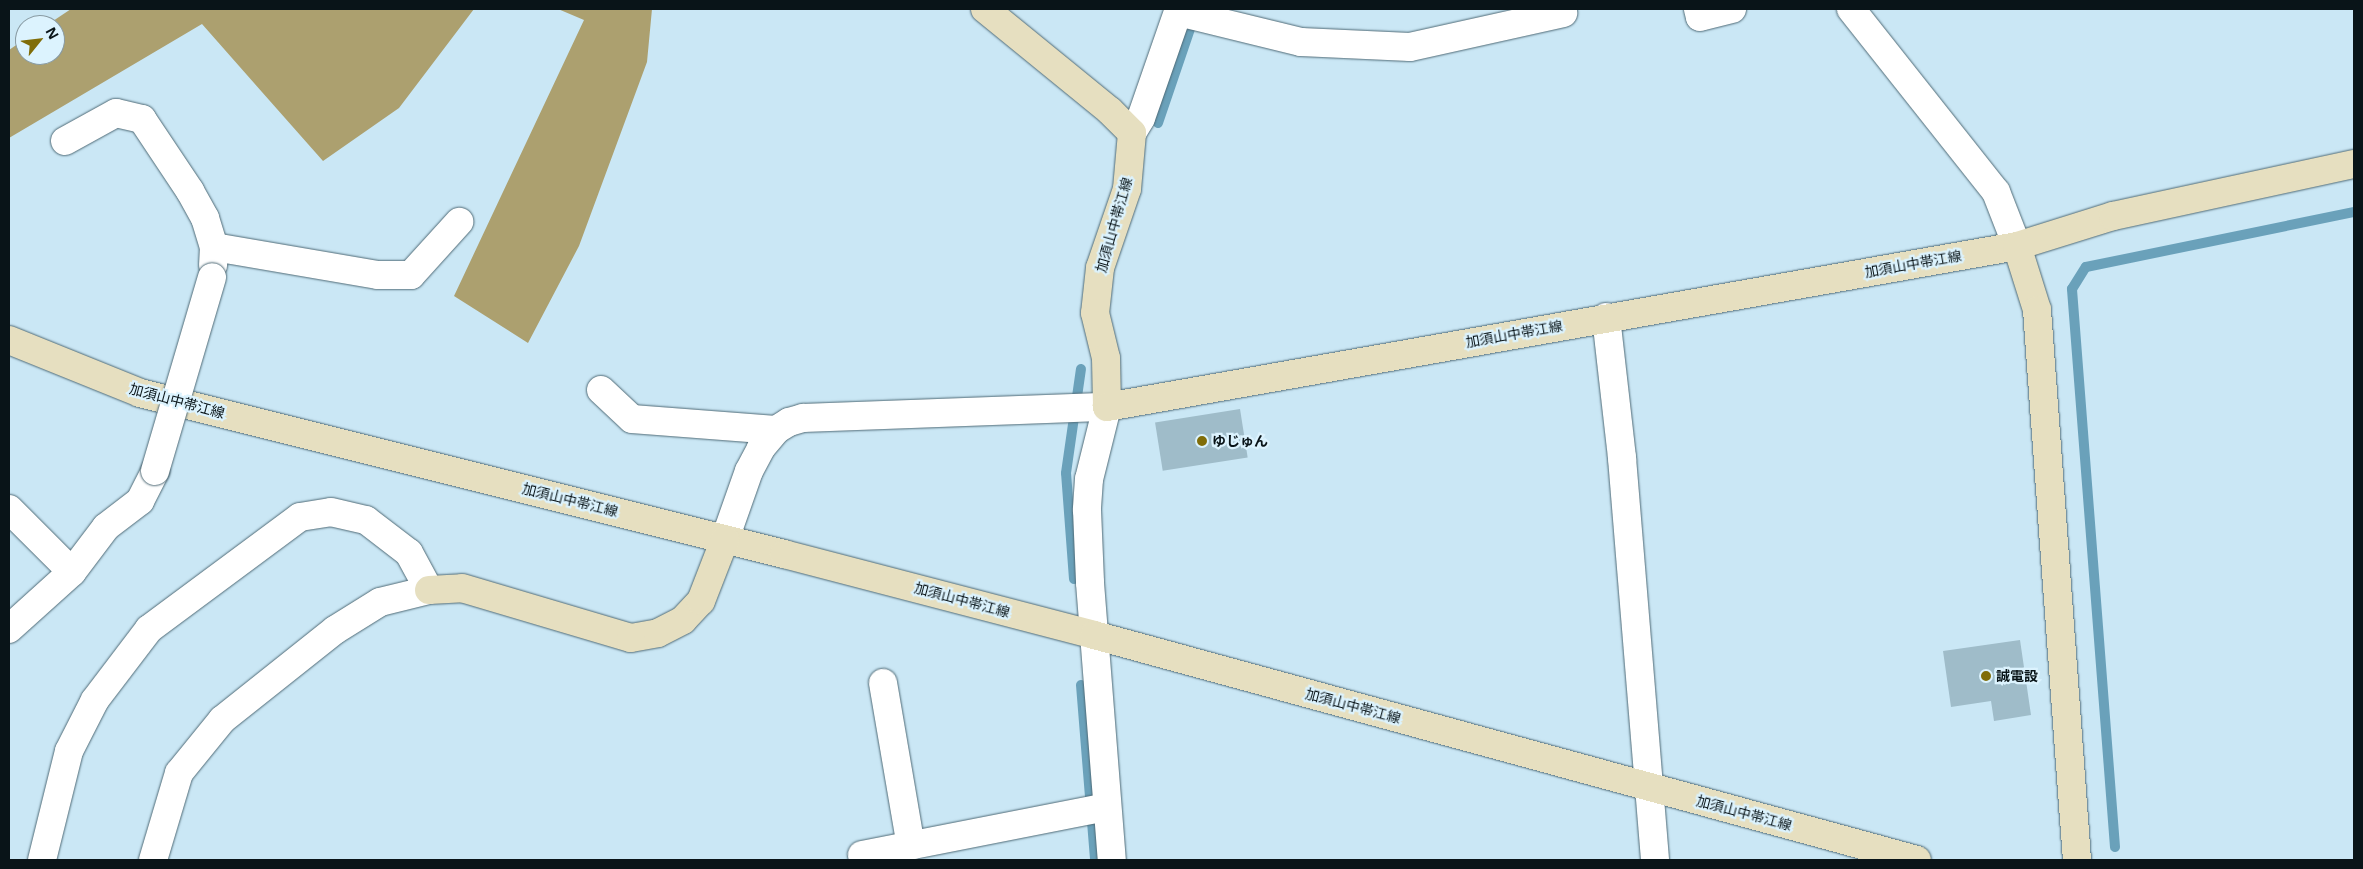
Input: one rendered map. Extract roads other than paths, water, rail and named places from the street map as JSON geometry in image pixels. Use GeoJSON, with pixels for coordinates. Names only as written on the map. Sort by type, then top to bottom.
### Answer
{"type":"FeatureCollection","features":[{"type":"Feature","properties":{"kind":"main road"},"geometry":{"type":"LineString","coordinates":[[985,9],[1110,111],[1132,134]]}},
{"type":"Feature","properties":{"kind":"main road","name":"加須山中帯江線"},"geometry":{"type":"LineString","coordinates":[[1132,134],[1127,189],[1100,268],[1095,313],[1106,358],[1088,408],[2017,246],[2113,216],[2354,164]]}},
{"type":"Feature","properties":{"kind":"main road"},"geometry":{"type":"LineString","coordinates":[[2017,246],[2037,310],[2077,860]]}},
{"type":"Feature","properties":{"kind":"main road","name":"加須山中帯江線"},"geometry":{"type":"LineString","coordinates":[[9,340],[140,393],[725,539],[1094,635],[1916,860]]}},
{"type":"Feature","properties":{"kind":"main road"},"geometry":{"type":"LineString","coordinates":[[429,590],[462,588],[631,638],[658,633],[683,620],[701,601],[725,539]]}},
{"type":"Feature","properties":{"kind":"street"},"geometry":{"type":"LineString","coordinates":[[1698,9],[1700,17],[1732,9]]}},
{"type":"Feature","properties":{"kind":"street"},"geometry":{"type":"LineString","coordinates":[[1850,9],[1996,192],[2017,246]]}},
{"type":"Feature","properties":{"kind":"street"},"geometry":{"type":"LineString","coordinates":[[1132,134],[1141,118],[1187,13],[1301,42],[1410,47],[1565,10]]}},
{"type":"Feature","properties":{"kind":"street"},"geometry":{"type":"LineString","coordinates":[[9,629],[72,572],[106,527],[140,501],[154,471],[212,277],[214,247],[205,218],[190,191],[142,119],[116,113],[65,141]]}},
{"type":"Feature","properties":{"kind":"street"},"geometry":{"type":"LineString","coordinates":[[214,247],[378,275],[411,275],[459,222]]}},
{"type":"Feature","properties":{"kind":"street"},"geometry":{"type":"LineString","coordinates":[[1606,317],[1622,458],[1655,860]]}},
{"type":"Feature","properties":{"kind":"street"},"geometry":{"type":"LineString","coordinates":[[601,390],[632,419],[776,430]]}},
{"type":"Feature","properties":{"kind":"street"},"geometry":{"type":"LineString","coordinates":[[725,539],[749,471],[761,448],[776,430],[789,422],[803,418],[1088,408],[1089,479],[1087,510],[1094,635],[1095,809],[1112,860]]}},
{"type":"Feature","properties":{"kind":"street"},"geometry":{"type":"LineString","coordinates":[[9,509],[72,572]]}},
{"type":"Feature","properties":{"kind":"street"},"geometry":{"type":"LineString","coordinates":[[42,860],[69,750],[95,700],[149,629],[300,518],[331,512],[366,520],[409,553],[429,590],[380,602],[342,626],[222,720],[179,773],[153,860]]}},
{"type":"Feature","properties":{"kind":"street"},"geometry":{"type":"LineString","coordinates":[[883,683],[911,846]]}},
{"type":"Feature","properties":{"kind":"street"},"geometry":{"type":"LineString","coordinates":[[862,855],[1095,809]]}},
{"type":"Feature","properties":{"kind":"waterway"},"geometry":{"type":"LineString","coordinates":[[1158,123],[1194,17]]}},
{"type":"Feature","properties":{"kind":"waterway"},"geometry":{"type":"LineString","coordinates":[[2115,847],[2072,289],[2086,267],[2354,212]]}},
{"type":"Feature","properties":{"kind":"waterway"},"geometry":{"type":"LineString","coordinates":[[1074,579],[1066,473],[1081,369]]}},
{"type":"Feature","properties":{"kind":"waterway"},"geometry":{"type":"LineString","coordinates":[[1081,685],[1095,860]]}},
{"type":"Feature","properties":{"kind":"place","name":"ゆじゅん"},"geometry":{"type":"Point","coordinates":[1202,441]}},
{"type":"Feature","properties":{"kind":"place","name":"誠電設"},"geometry":{"type":"Point","coordinates":[1986,676]}}]}
